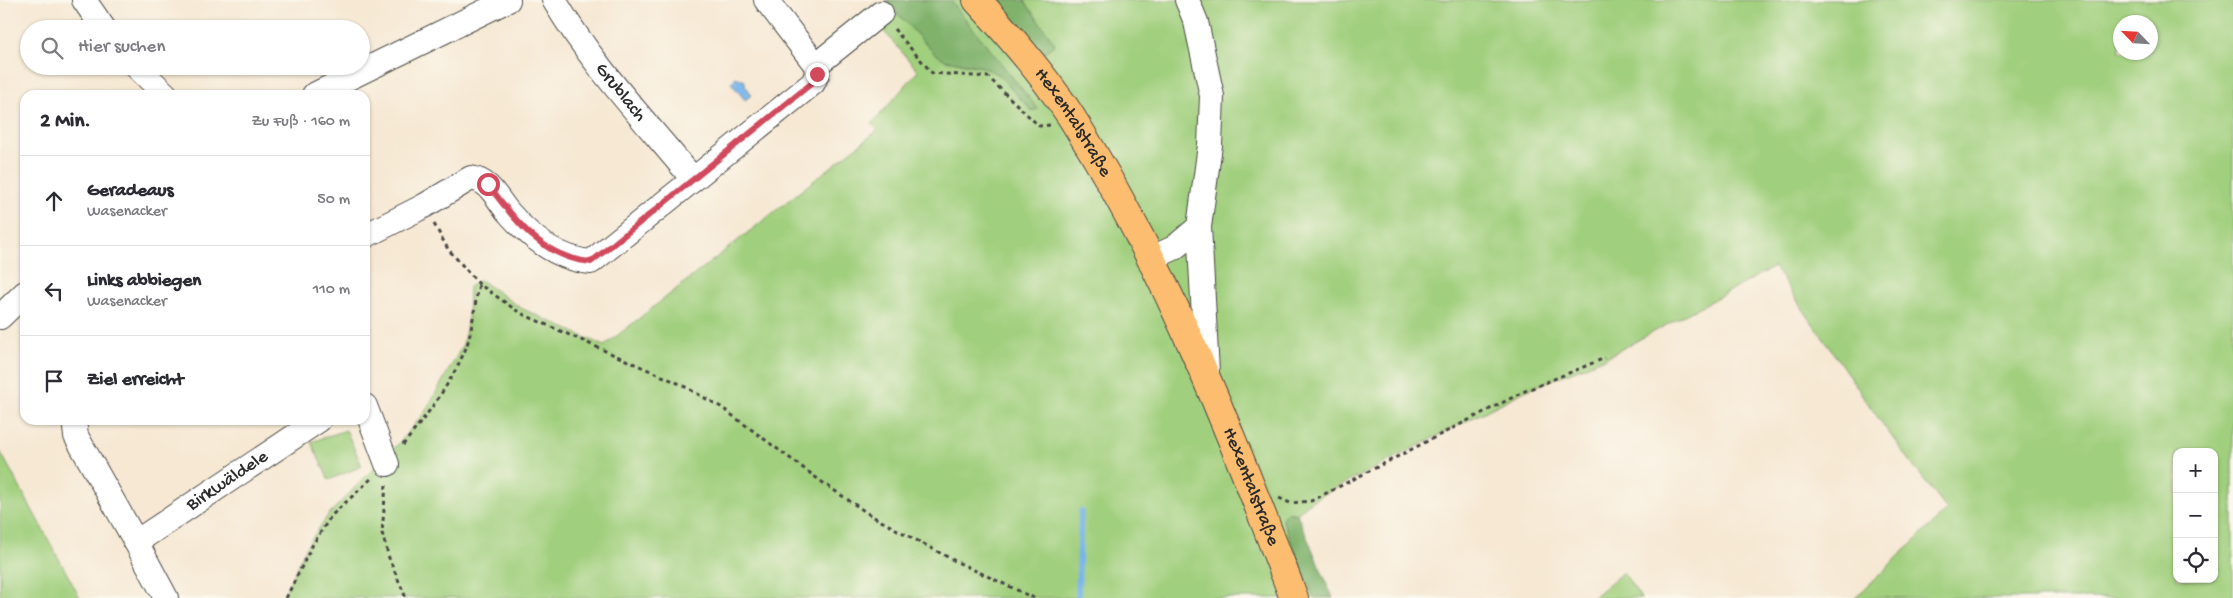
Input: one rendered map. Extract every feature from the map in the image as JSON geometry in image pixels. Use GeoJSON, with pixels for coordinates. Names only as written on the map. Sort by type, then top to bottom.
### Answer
{"type":"FeatureCollection","features":[{"type":"Feature","properties":{"kind":"main road","name":"Hexentalstraße"},"geometry":{"type":"LineString","coordinates":[[977,0],[1013,40],[1071,117],[1152,258],[1207,376],[1294,598]]}},
{"type":"Feature","properties":{"kind":"street"},"geometry":{"type":"LineString","coordinates":[[84,0],[98,20]]}},
{"type":"Feature","properties":{"kind":"street"},"geometry":{"type":"LineString","coordinates":[[370,68],[508,0]]}},
{"type":"Feature","properties":{"kind":"street","name":"Grublach"},"geometry":{"type":"LineString","coordinates":[[554,0],[569,26],[603,72],[693,179]]}},
{"type":"Feature","properties":{"kind":"street"},"geometry":{"type":"LineString","coordinates":[[370,233],[424,206],[471,178],[479,179],[488,184],[509,212],[534,239],[576,261],[591,262],[812,83],[817,74],[816,65],[766,0]]}},
{"type":"Feature","properties":{"kind":"street","name":"Hexentalstraße"},"geometry":{"type":"LineString","coordinates":[[1187,0],[1196,22],[1212,96],[1210,145],[1199,227],[1207,376]]}},
{"type":"Feature","properties":{"kind":"street"},"geometry":{"type":"LineString","coordinates":[[816,65],[881,13]]}},
{"type":"Feature","properties":{"kind":"street"},"geometry":{"type":"LineString","coordinates":[[145,75],[161,90]]}},
{"type":"Feature","properties":{"kind":"street"},"geometry":{"type":"LineString","coordinates":[[324,90],[355,75]]}},
{"type":"Feature","properties":{"kind":"street"},"geometry":{"type":"LineString","coordinates":[[1152,258],[1174,248],[1199,227]]}},
{"type":"Feature","properties":{"kind":"street"},"geometry":{"type":"LineString","coordinates":[[0,317],[20,298]]}},
{"type":"Feature","properties":{"kind":"street"},"geometry":{"type":"LineString","coordinates":[[370,419],[387,464]]}},
{"type":"Feature","properties":{"kind":"street"},"geometry":{"type":"LineString","coordinates":[[75,425],[76,436],[166,598]]}},
{"type":"Feature","properties":{"kind":"street","name":"Birkwäldele"},"geometry":{"type":"LineString","coordinates":[[136,542],[312,425]]}},
{"type":"Feature","properties":{"kind":"path"},"geometry":{"type":"LineString","coordinates":[[881,13],[932,73],[988,77],[1039,126],[1056,125]]}},
{"type":"Feature","properties":{"kind":"path"},"geometry":{"type":"LineString","coordinates":[[424,206],[448,249],[479,284],[520,313],[680,384],[722,407],[822,482],[870,514],[955,561],[1034,598]]}},
{"type":"Feature","properties":{"kind":"path"},"geometry":{"type":"LineString","coordinates":[[286,598],[312,546],[331,516],[387,464],[428,414],[455,370],[466,346],[479,284]]}},
{"type":"Feature","properties":{"kind":"path"},"geometry":{"type":"LineString","coordinates":[[1256,498],[1268,493],[1290,503],[1310,501],[1525,391],[1605,358]]}},
{"type":"Feature","properties":{"kind":"path"},"geometry":{"type":"LineString","coordinates":[[387,464],[382,534],[389,558],[406,598]]}},
{"type":"Feature","properties":{"kind":"green space"},"geometry":{"type":"Polygon","coordinates":[[[885,0],[950,0],[1038,109],[1032,111],[998,74],[979,66],[945,60],[933,52],[885,0]]]}},
{"type":"Feature","properties":{"kind":"green space"},"geometry":{"type":"Polygon","coordinates":[[[950,0],[1000,0],[1040,56],[1055,44],[1024,0],[2233,0],[2233,598],[1855,598],[1947,510],[1883,425],[1774,267],[1605,358],[1525,391],[1311,501],[1297,514],[1287,512],[1282,519],[1314,598],[282,598],[308,544],[329,514],[398,444],[425,412],[463,345],[468,319],[469,287],[480,280],[521,308],[604,346],[878,130],[872,124],[918,71],[877,23],[893,8],[933,52],[963,64],[989,68],[998,74],[1020,99],[1037,108],[950,0]]]}},
{"type":"Feature","properties":{"kind":"green space"},"geometry":{"type":"Polygon","coordinates":[[[1000,0],[1024,0],[1055,44],[1040,56],[1000,0]]]}},
{"type":"Feature","properties":{"kind":"green space"},"geometry":{"type":"Polygon","coordinates":[[[346,430],[362,466],[329,480],[311,442],[346,430]]]}},
{"type":"Feature","properties":{"kind":"green space"},"geometry":{"type":"Polygon","coordinates":[[[0,451],[71,581],[80,598],[0,598],[0,451]]]}},
{"type":"Feature","properties":{"kind":"green space"},"geometry":{"type":"Polygon","coordinates":[[[1287,512],[1297,514],[1333,598],[1314,598],[1282,518],[1287,512]]]}},
{"type":"Feature","properties":{"kind":"green space"},"geometry":{"type":"Polygon","coordinates":[[[1623,572],[1641,598],[1592,598],[1623,572]]]}},
{"type":"Feature","properties":{"kind":"water"},"geometry":{"type":"Polygon","coordinates":[[[736,77],[745,81],[745,85],[752,95],[745,100],[731,83],[736,77]]]}},
{"type":"Feature","properties":{"kind":"waterway"},"geometry":{"type":"LineString","coordinates":[[1078,598],[1081,511]]}},
{"type":"Feature","properties":{"kind":"route"},"geometry":{"type":"LineString","coordinates":[[488,184],[509,212],[534,239],[576,261],[591,262],[812,83],[817,74]]}}]}
